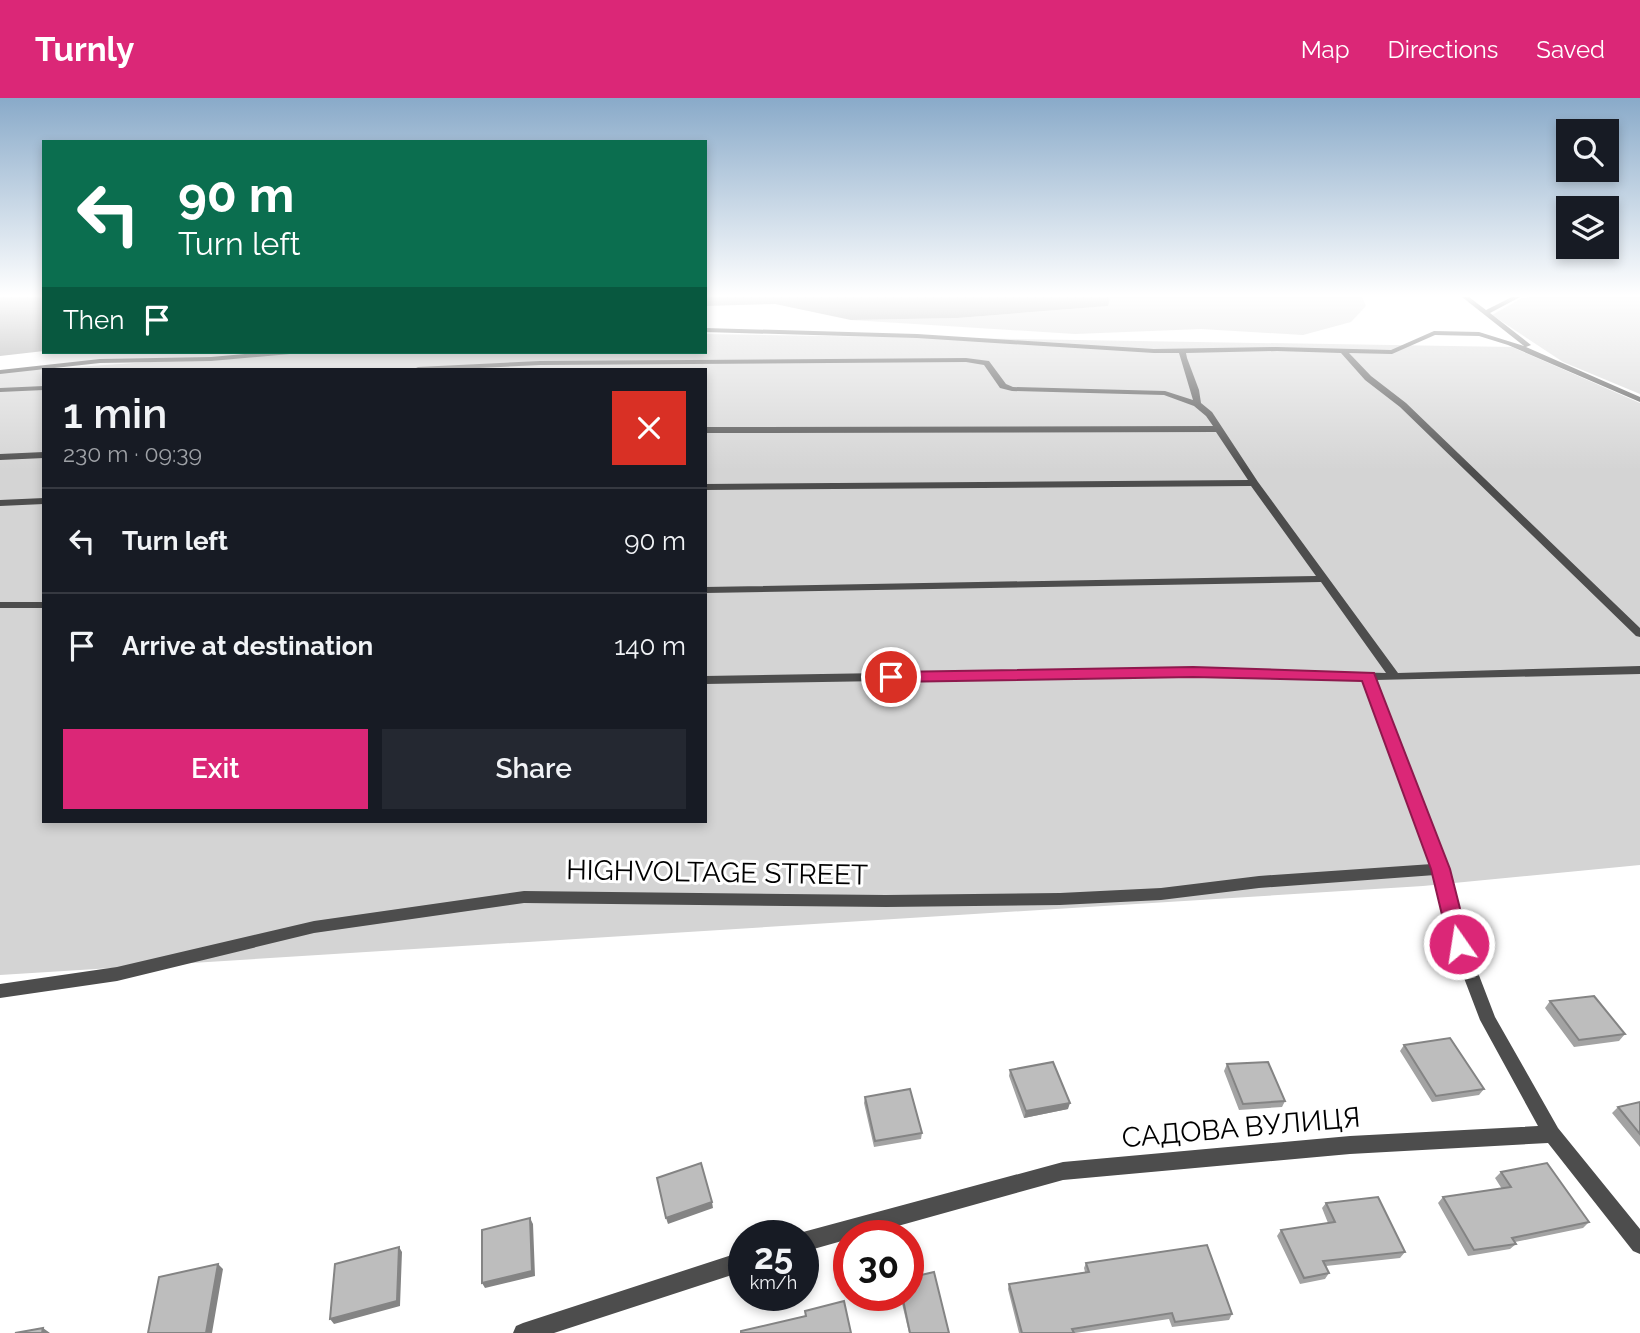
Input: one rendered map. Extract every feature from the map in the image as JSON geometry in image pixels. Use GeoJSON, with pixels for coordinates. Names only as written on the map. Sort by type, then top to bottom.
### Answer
{"type":"FeatureCollection","features":[{"type":"Feature","properties":{"kind":"street"},"geometry":{"type":"LineString","coordinates":[[0,372],[100,361],[211,359],[260,355]]}},
{"type":"Feature","properties":{"kind":"street"},"geometry":{"type":"LineString","coordinates":[[1182,355],[1183,363],[1197,394],[1197,404]]}},
{"type":"Feature","properties":{"kind":"street"},"geometry":{"type":"LineString","coordinates":[[1346,355],[1368,378],[1403,405],[1640,634]]}},
{"type":"Feature","properties":{"kind":"street"},"geometry":{"type":"LineString","coordinates":[[1532,355],[1640,400]]}},
{"type":"Feature","properties":{"kind":"street"},"geometry":{"type":"LineString","coordinates":[[1536,355],[1540,358]]}},
{"type":"Feature","properties":{"kind":"street"},"geometry":{"type":"LineString","coordinates":[[438,368],[540,363],[966,359],[986,363],[1003,386],[1012,389],[1165,393],[1197,404],[1209,414],[1254,483],[1394,676]]}},
{"type":"Feature","properties":{"kind":"street"},"geometry":{"type":"LineString","coordinates":[[0,390],[42,388]]}},
{"type":"Feature","properties":{"kind":"street"},"geometry":{"type":"LineString","coordinates":[[707,430],[1218,429]]}},
{"type":"Feature","properties":{"kind":"street"},"geometry":{"type":"LineString","coordinates":[[0,457],[42,455]]}},
{"type":"Feature","properties":{"kind":"street"},"geometry":{"type":"LineString","coordinates":[[707,488],[1254,483]]}},
{"type":"Feature","properties":{"kind":"street"},"geometry":{"type":"LineString","coordinates":[[0,503],[42,500]]}},
{"type":"Feature","properties":{"kind":"street"},"geometry":{"type":"LineString","coordinates":[[707,590],[1325,579]]}},
{"type":"Feature","properties":{"kind":"street"},"geometry":{"type":"LineString","coordinates":[[0,605],[42,605]]}},
{"type":"Feature","properties":{"kind":"street"},"geometry":{"type":"LineString","coordinates":[[707,680],[1193,672],[1368,677],[1640,670]]}},
{"type":"Feature","properties":{"kind":"street"},"geometry":{"type":"LineString","coordinates":[[1368,677],[1441,869],[1459,944],[1488,1020],[1552,1134],[1640,1244]]}},
{"type":"Feature","properties":{"kind":"street","name":"HIGHVOLTAGE STREET"},"geometry":{"type":"LineString","coordinates":[[0,992],[117,974],[314,927],[524,897],[924,901],[1060,899],[1161,894],[1259,882],[1441,869]]}},
{"type":"Feature","properties":{"kind":"street","name":"САДОВА ВУЛИЦЯ"},"geometry":{"type":"LineString","coordinates":[[819,1238],[1063,1171],[1350,1145],[1552,1134]]}},
{"type":"Feature","properties":{"kind":"street"},"geometry":{"type":"LineString","coordinates":[[523,1333],[728,1266]]}},
{"type":"Feature","properties":{"kind":"shaded area"},"geometry":{"type":"Polygon","coordinates":[[[262,355],[1529,355],[1640,403],[1640,865],[1423,886],[0,975],[0,372],[42,369],[42,823],[707,823],[707,368],[60,368],[262,355]]]}},
{"type":"Feature","properties":{"kind":"shaded area"},"geometry":{"type":"Polygon","coordinates":[[[1552,355],[1640,355],[1640,394],[1563,362],[1552,355]]]}},
{"type":"Feature","properties":{"kind":"building"},"geometry":{"type":"Polygon","coordinates":[[[1594,996],[1625,1034],[1579,1040],[1550,1001],[1594,996]]]}},
{"type":"Feature","properties":{"kind":"building"},"geometry":{"type":"Polygon","coordinates":[[[1450,1038],[1484,1089],[1436,1096],[1404,1045],[1450,1038]]]}},
{"type":"Feature","properties":{"kind":"building"},"geometry":{"type":"Polygon","coordinates":[[[1053,1062],[1070,1103],[1026,1111],[1010,1070],[1053,1062]]]}},
{"type":"Feature","properties":{"kind":"building"},"geometry":{"type":"Polygon","coordinates":[[[1268,1062],[1285,1101],[1243,1104],[1227,1064],[1268,1062]]]}},
{"type":"Feature","properties":{"kind":"building"},"geometry":{"type":"Polygon","coordinates":[[[910,1089],[922,1133],[875,1141],[865,1097],[910,1089]]]}},
{"type":"Feature","properties":{"kind":"building"},"geometry":{"type":"Polygon","coordinates":[[[1640,1102],[1640,1134],[1618,1107],[1640,1102]]]}},
{"type":"Feature","properties":{"kind":"building"},"geometry":{"type":"Polygon","coordinates":[[[701,1163],[712,1202],[666,1218],[657,1178],[701,1163]]]}},
{"type":"Feature","properties":{"kind":"building"},"geometry":{"type":"Polygon","coordinates":[[[1547,1163],[1589,1222],[1512,1238],[1516,1244],[1474,1250],[1443,1197],[1511,1187],[1501,1172],[1547,1163]]]}},
{"type":"Feature","properties":{"kind":"building"},"geometry":{"type":"Polygon","coordinates":[[[1378,1197],[1405,1252],[1323,1261],[1329,1273],[1304,1278],[1281,1230],[1335,1222],[1326,1203],[1378,1197]]]}},
{"type":"Feature","properties":{"kind":"building"},"geometry":{"type":"Polygon","coordinates":[[[530,1218],[532,1271],[482,1283],[482,1230],[530,1218]]]}},
{"type":"Feature","properties":{"kind":"building"},"geometry":{"type":"Polygon","coordinates":[[[1207,1245],[1232,1314],[1175,1322],[1172,1313],[1072,1329],[1074,1333],[1022,1333],[1009,1284],[1089,1272],[1086,1263],[1207,1245]]]}},
{"type":"Feature","properties":{"kind":"building"},"geometry":{"type":"Polygon","coordinates":[[[399,1247],[397,1301],[330,1319],[335,1264],[399,1247]]]}},
{"type":"Feature","properties":{"kind":"building"},"geometry":{"type":"Polygon","coordinates":[[[218,1264],[206,1333],[148,1333],[159,1277],[218,1264]]]}},
{"type":"Feature","properties":{"kind":"building"},"geometry":{"type":"Polygon","coordinates":[[[934,1272],[949,1333],[910,1333],[905,1311],[924,1311],[924,1274],[934,1272]]]}},
{"type":"Feature","properties":{"kind":"building"},"geometry":{"type":"Polygon","coordinates":[[[833,1304],[833,1311],[846,1311],[851,1333],[741,1333],[806,1316],[805,1311],[819,1311],[819,1307],[833,1304]]]}},
{"type":"Feature","properties":{"kind":"building"},"geometry":{"type":"Polygon","coordinates":[[[43,1328],[42,1333],[15,1333],[43,1328]]]}},
{"type":"Feature","properties":{"kind":"route"},"geometry":{"type":"LineString","coordinates":[[891,677],[1193,672],[1368,677],[1441,869],[1459,944]]}}]}
